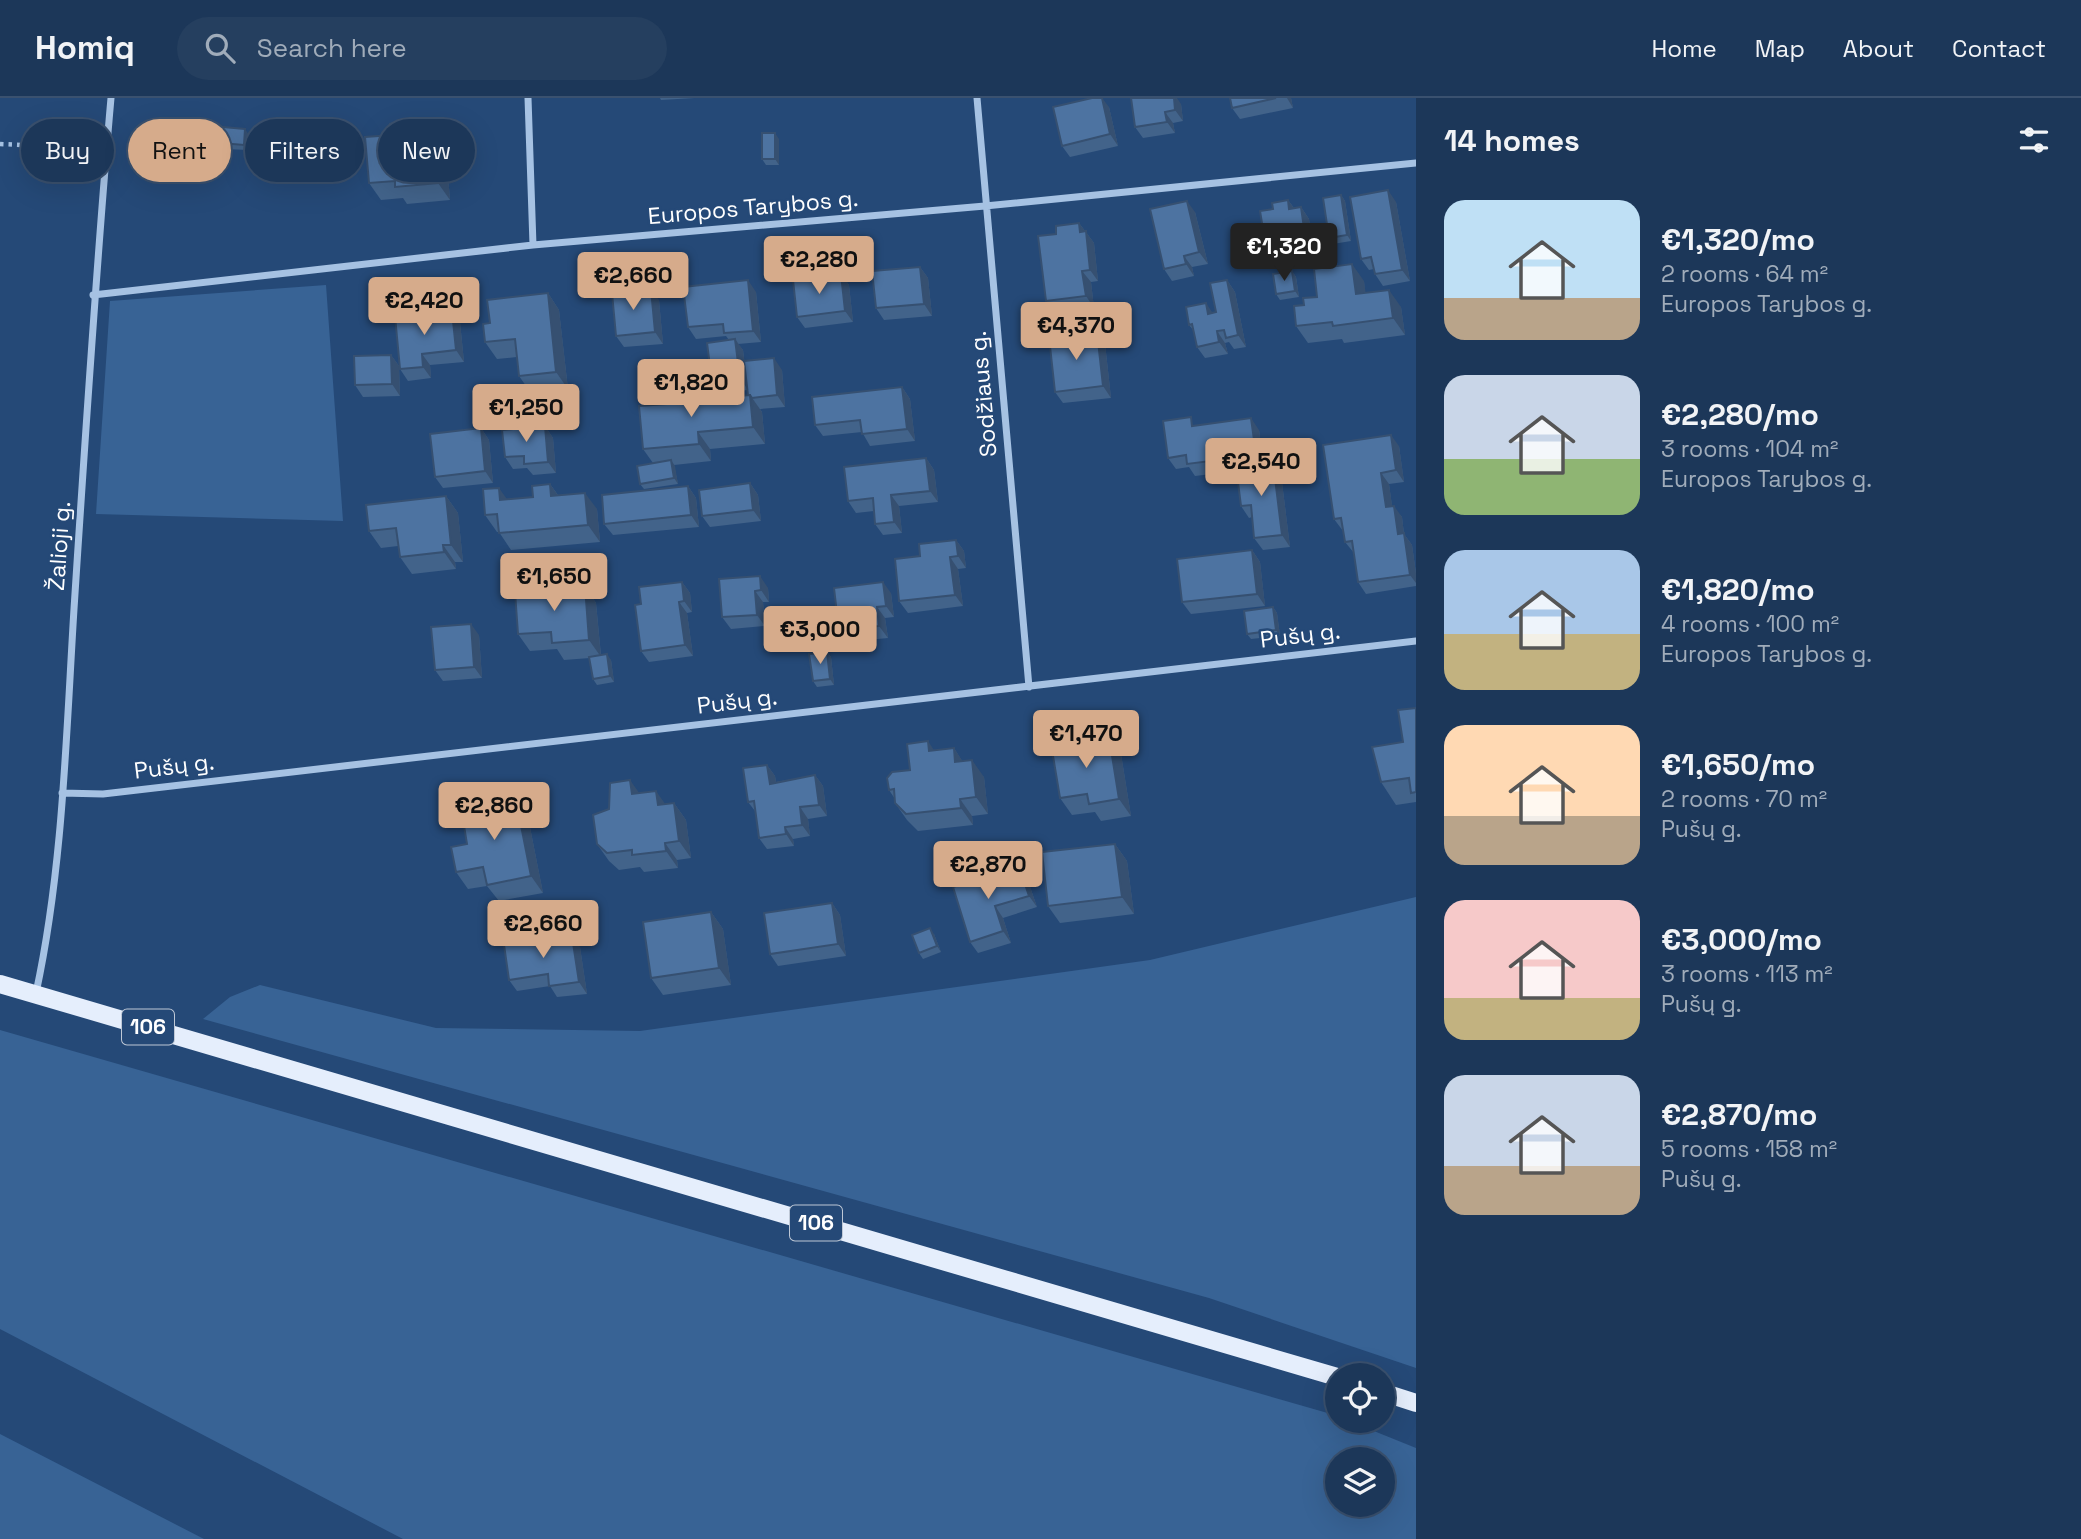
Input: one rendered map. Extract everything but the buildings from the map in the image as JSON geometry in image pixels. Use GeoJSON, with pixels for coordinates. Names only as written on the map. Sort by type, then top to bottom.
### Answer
{"type":"FeatureCollection","features":[{"type":"Feature","properties":{"kind":"main road","name":"106"},"geometry":{"type":"LineString","coordinates":[[0,984],[1325,1373]]}},
{"type":"Feature","properties":{"kind":"main road"},"geometry":{"type":"LineString","coordinates":[[1395,1396],[1416,1403]]}},
{"type":"Feature","properties":{"kind":"street","name":"Žalioji g."},"geometry":{"type":"LineString","coordinates":[[109,119],[111,98]]}},
{"type":"Feature","properties":{"kind":"street"},"geometry":{"type":"LineString","coordinates":[[528,98],[533,244]]}},
{"type":"Feature","properties":{"kind":"street","name":"Sodžiaus g."},"geometry":{"type":"LineString","coordinates":[[977,98],[1029,687]]}},
{"type":"Feature","properties":{"kind":"street","name":"Europos Tarybos g."},"geometry":{"type":"LineString","coordinates":[[93,295],[533,244],[985,206],[1416,163]]}},
{"type":"Feature","properties":{"kind":"street","name":"Žalioji g."},"geometry":{"type":"LineString","coordinates":[[36,995],[47,945],[62,793],[93,295],[103,182]]}},
{"type":"Feature","properties":{"kind":"street","name":"Pušų g."},"geometry":{"type":"LineString","coordinates":[[62,793],[103,794],[1416,641]]}},
{"type":"Feature","properties":{"kind":"path"},"geometry":{"type":"LineString","coordinates":[[0,144],[21,145]]}},
{"type":"Feature","properties":{"kind":"shaded area"},"geometry":{"type":"Polygon","coordinates":[[[326,285],[343,521],[96,514],[110,301],[326,285]]]}},
{"type":"Feature","properties":{"kind":"shaded area"},"geometry":{"type":"Polygon","coordinates":[[[1416,897],[1416,1368],[1209,1298],[203,1019],[230,997],[260,985],[436,1028],[640,1031],[1150,960],[1416,897]]]}},
{"type":"Feature","properties":{"kind":"shaded area"},"geometry":{"type":"Polygon","coordinates":[[[0,1030],[1325,1413],[1325,1433],[1379,1433],[1416,1448],[1416,1539],[403,1539],[0,1329],[0,1030]]]}},
{"type":"Feature","properties":{"kind":"shaded area"},"geometry":{"type":"Polygon","coordinates":[[[0,1434],[204,1539],[0,1539],[0,1434]]]}}]}
